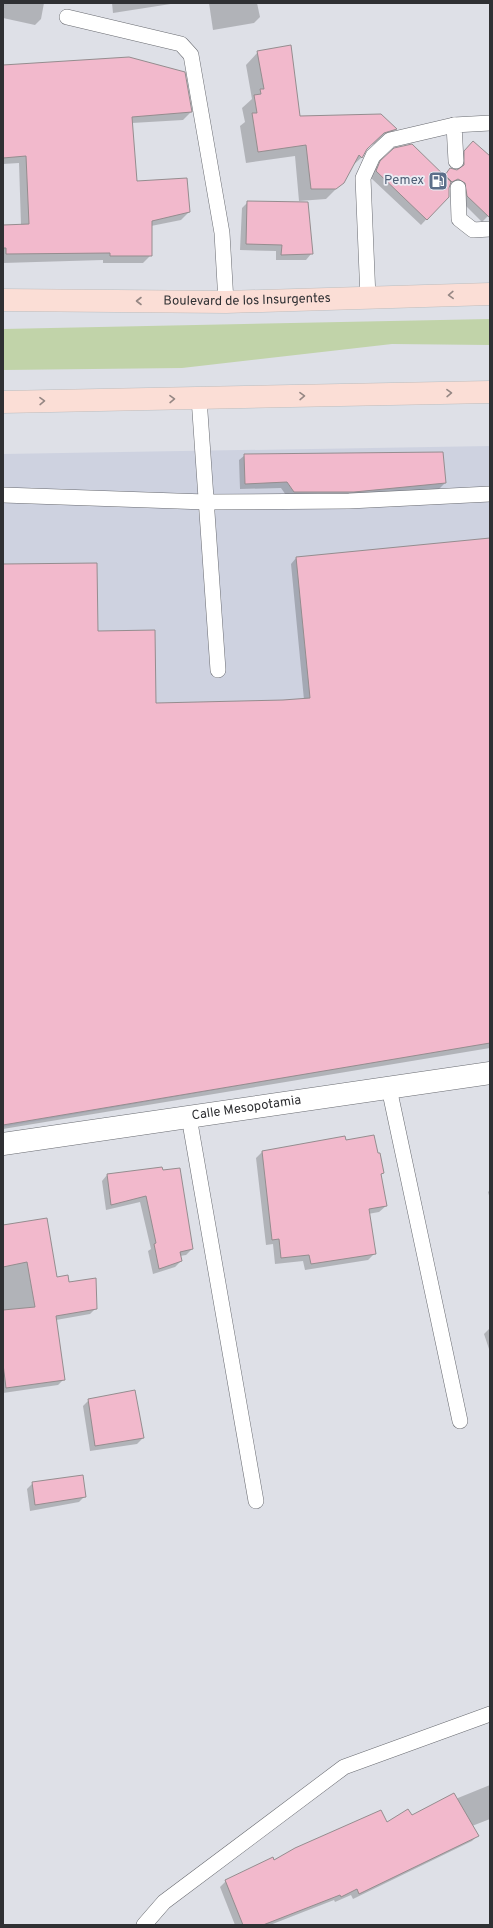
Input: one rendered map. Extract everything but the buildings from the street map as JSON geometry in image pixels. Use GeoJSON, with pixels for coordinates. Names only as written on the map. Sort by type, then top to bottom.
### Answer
{"type":"FeatureCollection","features":[{"type":"Feature","properties":{"kind":"main road","name":"Boulevard de los Insurgentes"},"geometry":{"type":"LineString","coordinates":[[3,300],[226,302],[490,294]]}},
{"type":"Feature","properties":{"kind":"main road"},"geometry":{"type":"LineString","coordinates":[[3,402],[490,392]]}},
{"type":"Feature","properties":{"kind":"street","name":"Calle Mesopotamia"},"geometry":{"type":"LineString","coordinates":[[3,1144],[490,1073]]}},
{"type":"Feature","properties":{"kind":"lane"},"geometry":{"type":"LineString","coordinates":[[67,17],[181,44],[191,55],[222,233],[226,302]]}},
{"type":"Feature","properties":{"kind":"lane"},"geometry":{"type":"LineString","coordinates":[[368,298],[363,178],[373,156],[390,140],[454,125],[490,124]]}},
{"type":"Feature","properties":{"kind":"lane"},"geometry":{"type":"LineString","coordinates":[[454,125],[456,161]]}},
{"type":"Feature","properties":{"kind":"lane"},"geometry":{"type":"LineString","coordinates":[[458,188],[459,219],[473,230],[490,229]]}},
{"type":"Feature","properties":{"kind":"lane"},"geometry":{"type":"LineString","coordinates":[[199,398],[218,670]]}},
{"type":"Feature","properties":{"kind":"lane"},"geometry":{"type":"LineString","coordinates":[[3,495],[206,502],[349,501],[490,494]]}},
{"type":"Feature","properties":{"kind":"lane"},"geometry":{"type":"LineString","coordinates":[[389,1088],[460,1421]]}},
{"type":"Feature","properties":{"kind":"lane"},"geometry":{"type":"LineString","coordinates":[[188,1117],[256,1501]]}},
{"type":"Feature","properties":{"kind":"lane"},"geometry":{"type":"LineString","coordinates":[[144,1925],[164,1902],[344,1767],[490,1714]]}},
{"type":"Feature","properties":{"kind":"shaded area"},"geometry":{"type":"Polygon","coordinates":[[[490,446],[490,1042],[3,1127],[3,454],[490,446]]]}},
{"type":"Feature","properties":{"kind":"green space"},"geometry":{"type":"Polygon","coordinates":[[[490,319],[490,345],[392,344],[182,368],[3,370],[3,329],[490,319]]]}},
{"type":"Feature","properties":{"kind":"place","name":"Pemex"},"geometry":{"type":"Point","coordinates":[438,181]}}]}
